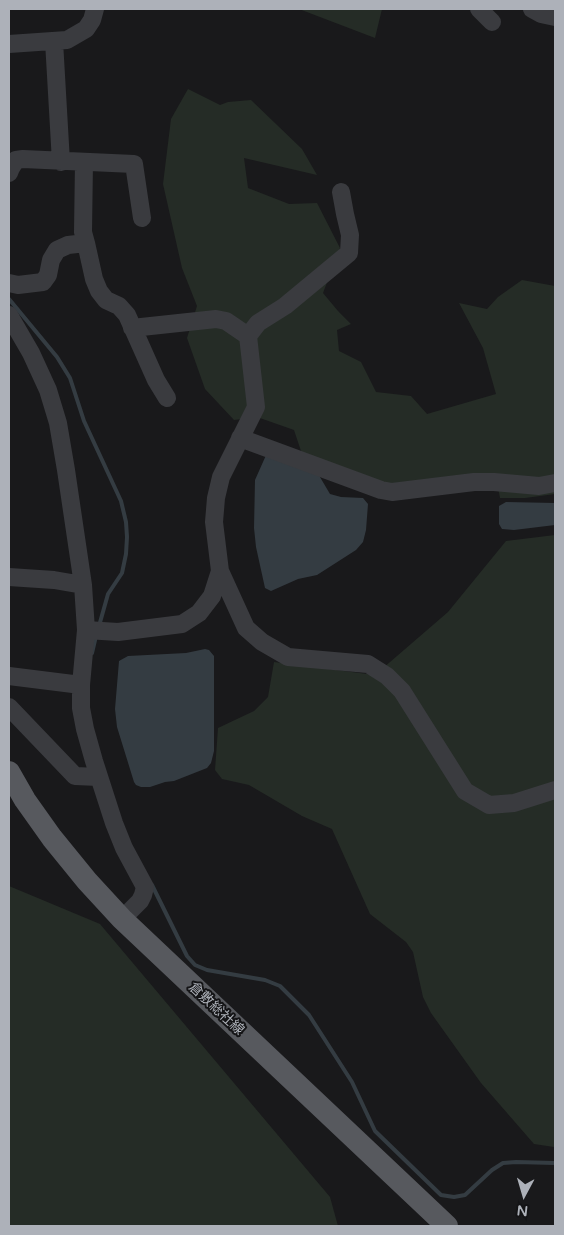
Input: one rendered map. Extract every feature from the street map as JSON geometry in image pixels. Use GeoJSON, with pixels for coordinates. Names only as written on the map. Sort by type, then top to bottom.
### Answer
{"type":"FeatureCollection","features":[{"type":"Feature","properties":{"kind":"main road","name":"倉敷総社線"},"geometry":{"type":"LineString","coordinates":[[9,772],[25,800],[52,838],[87,881],[122,919],[447,1226]]}},
{"type":"Feature","properties":{"kind":"street"},"geometry":{"type":"LineString","coordinates":[[9,44],[67,40],[86,29],[92,20],[95,9]]}},
{"type":"Feature","properties":{"kind":"street"},"geometry":{"type":"LineString","coordinates":[[479,9],[492,22]]}},
{"type":"Feature","properties":{"kind":"street"},"geometry":{"type":"LineString","coordinates":[[532,9],[541,14],[555,17]]}},
{"type":"Feature","properties":{"kind":"street"},"geometry":{"type":"LineString","coordinates":[[54,40],[61,162]]}},
{"type":"Feature","properties":{"kind":"street"},"geometry":{"type":"LineString","coordinates":[[9,173],[16,160],[23,159],[134,164],[142,218]]}},
{"type":"Feature","properties":{"kind":"street"},"geometry":{"type":"LineString","coordinates":[[84,162],[83,232],[94,279],[99,291],[106,300],[119,306],[126,315],[156,380],[167,398]]}},
{"type":"Feature","properties":{"kind":"street"},"geometry":{"type":"LineString","coordinates":[[341,192],[350,235],[349,253],[285,306],[258,323],[248,336],[256,407],[221,477],[216,498],[214,522],[220,571],[246,628],[262,642],[288,657],[368,664],[387,676],[402,691],[465,791],[489,805],[514,803],[555,790]]}},
{"type":"Feature","properties":{"kind":"street"},"geometry":{"type":"LineString","coordinates":[[9,283],[43,282],[48,276],[51,260],[57,250],[68,245],[86,243]]}},
{"type":"Feature","properties":{"kind":"street"},"geometry":{"type":"LineString","coordinates":[[9,316],[31,353],[48,390],[58,423],[83,585],[86,630],[82,708],[85,729],[114,823],[124,848],[145,887],[140,901],[122,919]]}},
{"type":"Feature","properties":{"kind":"street"},"geometry":{"type":"LineString","coordinates":[[132,328],[216,319],[226,321],[248,336]]}},
{"type":"Feature","properties":{"kind":"street"},"geometry":{"type":"LineString","coordinates":[[240,438],[381,490],[392,492],[474,482],[539,486],[555,483]]}},
{"type":"Feature","properties":{"kind":"street"},"geometry":{"type":"LineString","coordinates":[[86,630],[118,632],[182,624],[199,613],[212,596],[220,571]]}},
{"type":"Feature","properties":{"kind":"street"},"geometry":{"type":"LineString","coordinates":[[9,577],[54,580],[83,585]]}},
{"type":"Feature","properties":{"kind":"street"},"geometry":{"type":"LineString","coordinates":[[9,676],[82,685]]}},
{"type":"Feature","properties":{"kind":"street"},"geometry":{"type":"LineString","coordinates":[[9,706],[75,776],[99,777]]}},
{"type":"Feature","properties":{"kind":"shaded area"},"geometry":{"type":"Polygon","coordinates":[[[299,9],[382,9],[375,38],[299,9]]]}},
{"type":"Feature","properties":{"kind":"shaded area"},"geometry":{"type":"Polygon","coordinates":[[[188,89],[220,105],[228,102],[251,100],[302,149],[317,175],[244,158],[248,188],[289,204],[317,203],[340,248],[323,293],[351,324],[337,330],[339,351],[361,362],[376,392],[411,396],[427,414],[496,394],[483,348],[459,303],[487,309],[498,297],[522,280],[555,286],[555,494],[525,498],[500,498],[496,477],[389,486],[302,454],[294,430],[257,417],[234,420],[205,389],[187,338],[197,306],[182,268],[163,184],[171,119],[188,89]]]}},
{"type":"Feature","properties":{"kind":"shaded area"},"geometry":{"type":"Polygon","coordinates":[[[267,453],[317,472],[330,494],[341,497],[363,498],[368,504],[363,542],[356,550],[317,575],[298,579],[271,591],[265,588],[254,528],[255,480],[267,453]]]}},
{"type":"Feature","properties":{"kind":"shaded area"},"geometry":{"type":"Polygon","coordinates":[[[506,502],[555,503],[555,525],[514,530],[502,529],[499,524],[499,506],[506,502]]]}},
{"type":"Feature","properties":{"kind":"shaded area"},"geometry":{"type":"Polygon","coordinates":[[[555,535],[554,1147],[534,1144],[481,1083],[431,1013],[423,997],[413,952],[406,942],[370,914],[332,829],[302,816],[249,785],[222,779],[215,770],[218,728],[254,711],[268,697],[274,662],[375,675],[448,612],[506,541],[555,535]]]}},
{"type":"Feature","properties":{"kind":"shaded area"},"geometry":{"type":"Polygon","coordinates":[[[205,649],[209,650],[214,656],[214,751],[211,763],[207,768],[174,781],[150,787],[136,785],[117,727],[115,709],[119,661],[128,656],[186,653],[205,649]]]}},
{"type":"Feature","properties":{"kind":"shaded area"},"geometry":{"type":"Polygon","coordinates":[[[9,886],[100,924],[330,1197],[338,1226],[9,1226],[9,886]]]}},
{"type":"Feature","properties":{"kind":"waterway"},"geometry":{"type":"LineString","coordinates":[[9,299],[57,357],[70,378],[84,421],[121,501],[126,522],[126,554],[122,573],[108,594],[99,626]]}},
{"type":"Feature","properties":{"kind":"waterway"},"geometry":{"type":"LineString","coordinates":[[92,653],[96,636]]}},
{"type":"Feature","properties":{"kind":"waterway"},"geometry":{"type":"LineString","coordinates":[[152,885],[187,956],[195,965],[207,970],[265,980],[280,986],[309,1015],[352,1082],[375,1131],[441,1195],[454,1197],[465,1195],[492,1170],[503,1163],[555,1163]]}}]}
